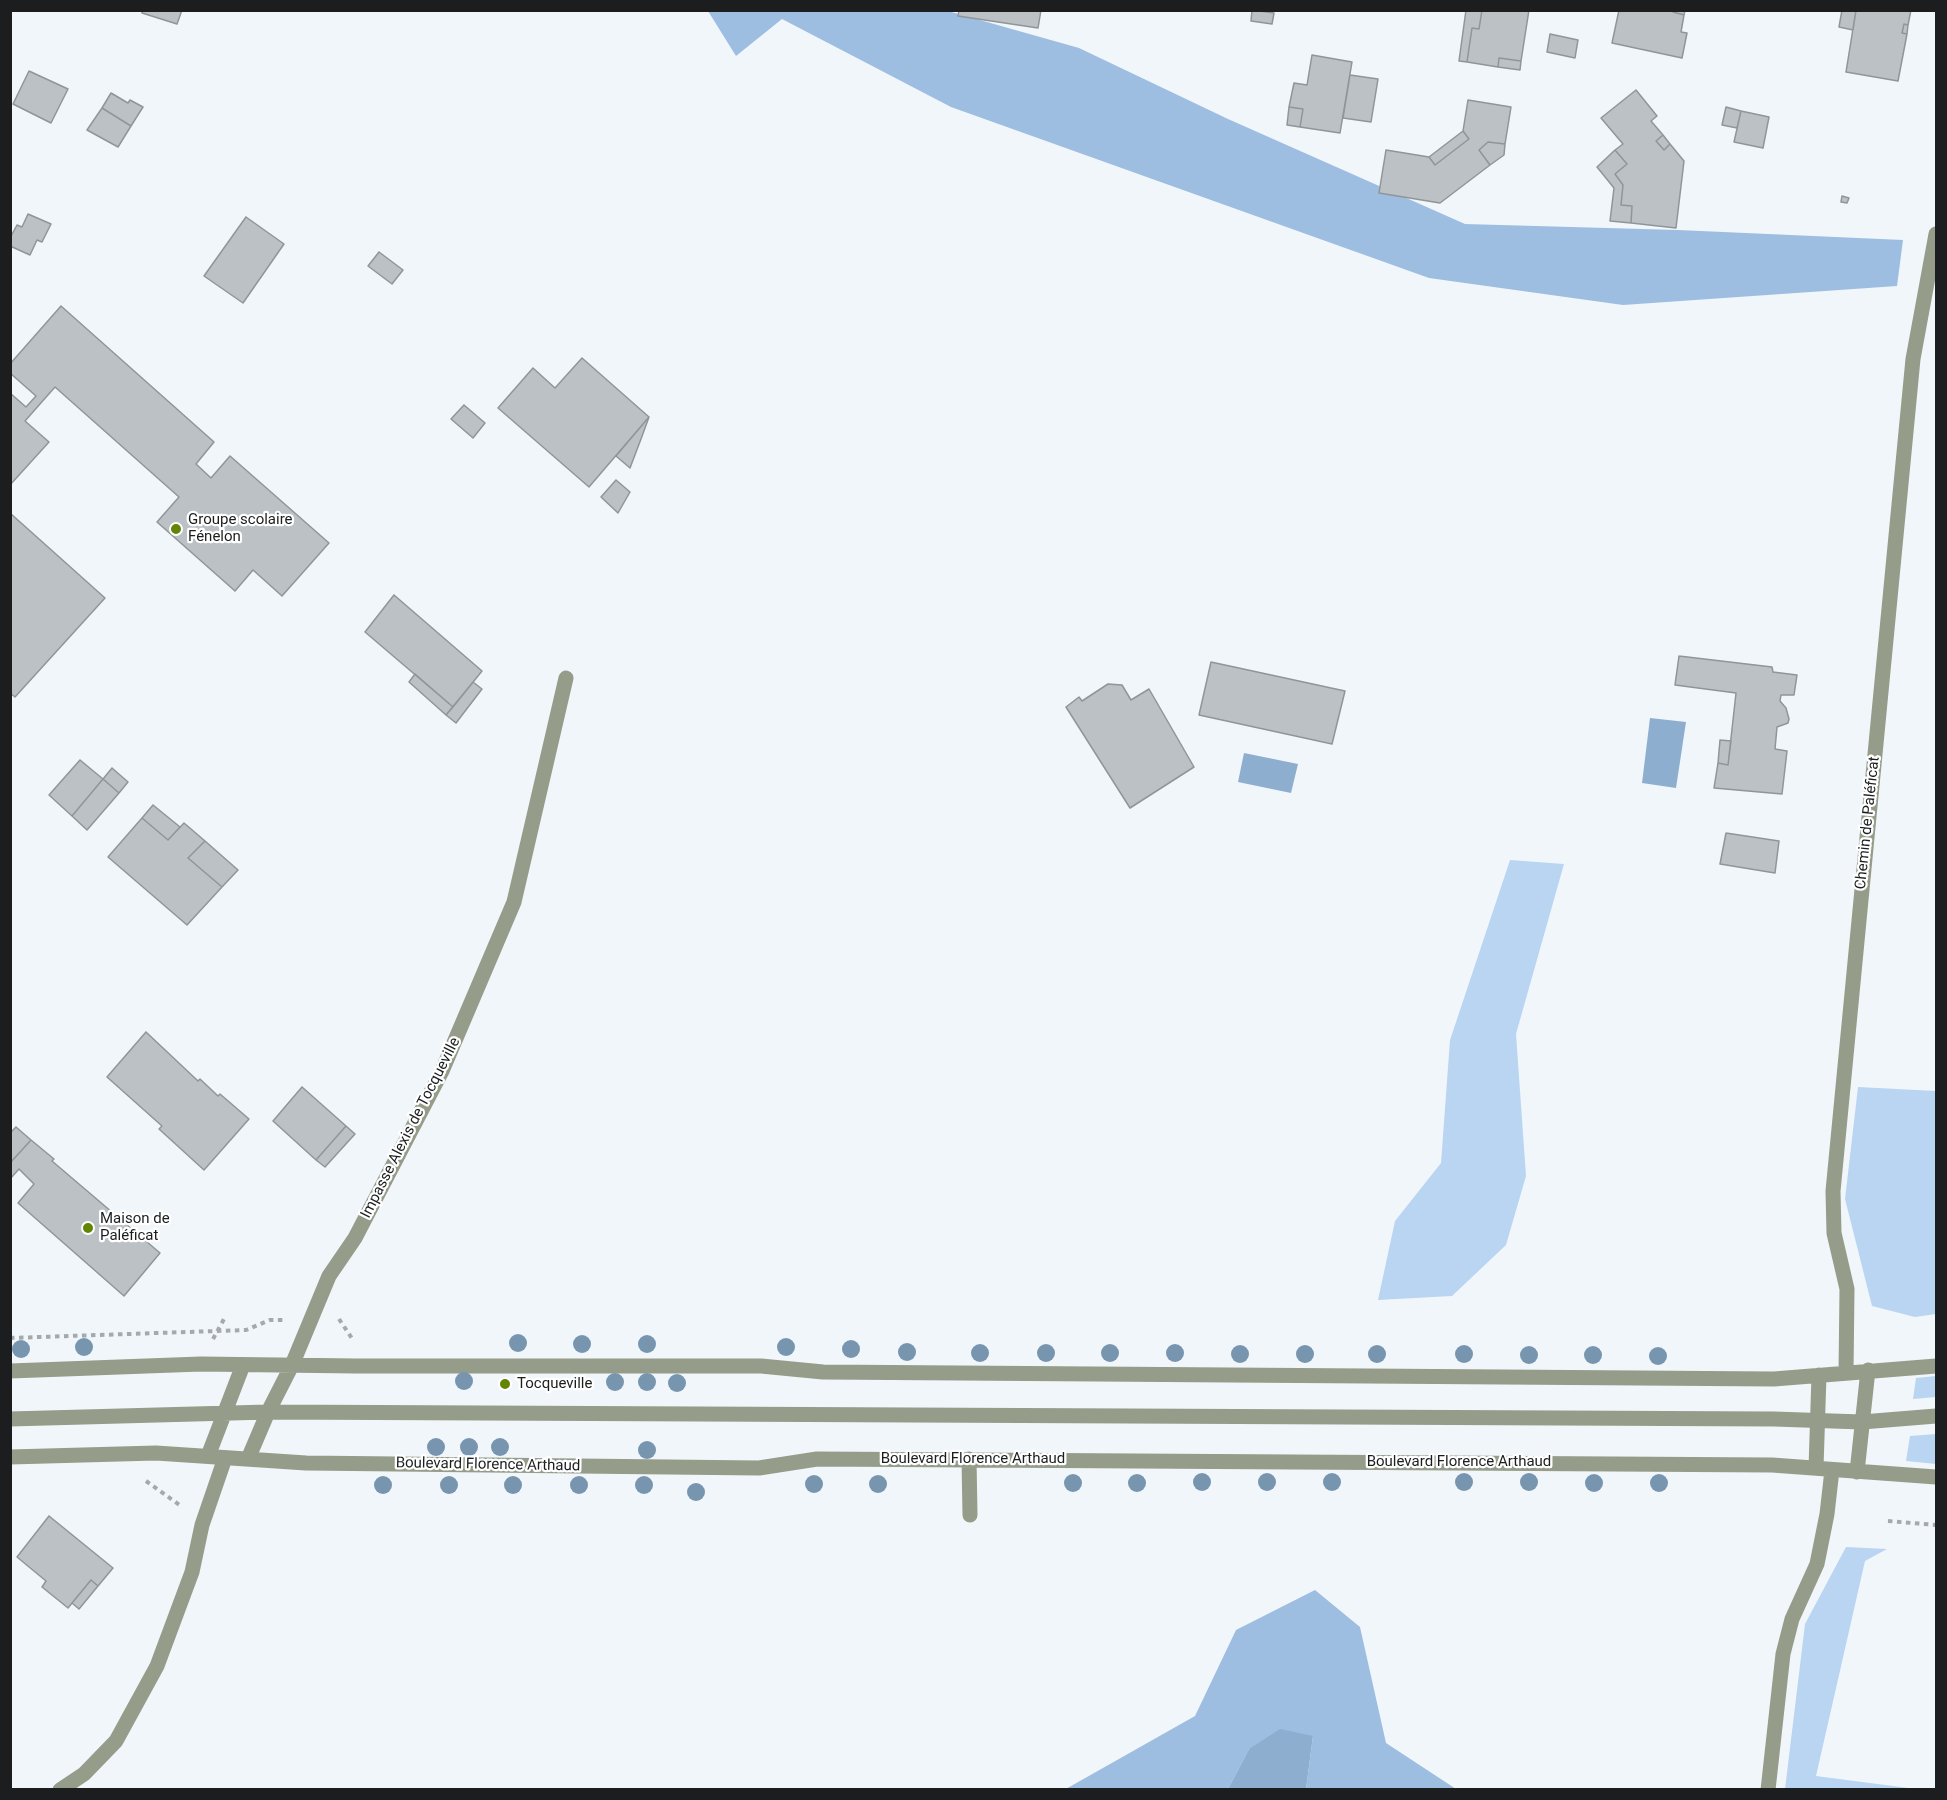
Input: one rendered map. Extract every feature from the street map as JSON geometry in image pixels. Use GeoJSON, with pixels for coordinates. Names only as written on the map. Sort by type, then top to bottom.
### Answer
{"type":"FeatureCollection","features":[{"type":"Feature","properties":{"kind":"street","name":"Chemin de Paléficat"},"geometry":{"type":"LineString","coordinates":[[1846,1372],[1847,1289],[1834,1233],[1833,1191],[1913,360],[1936,234]]}},
{"type":"Feature","properties":{"kind":"street","name":"Impasse Alexis de Tocqueville"},"geometry":{"type":"LineString","coordinates":[[248,1459],[268,1412],[292,1365],[329,1276],[355,1238],[442,1071],[513,902],[566,678]]}},
{"type":"Feature","properties":{"kind":"street"},"geometry":{"type":"LineString","coordinates":[[10,1371],[201,1364],[761,1366],[823,1372],[1774,1379],[1936,1366]]}},
{"type":"Feature","properties":{"kind":"street"},"geometry":{"type":"LineString","coordinates":[[208,1456],[243,1365]]}},
{"type":"Feature","properties":{"kind":"street"},"geometry":{"type":"LineString","coordinates":[[1857,1472],[1868,1370]]}},
{"type":"Feature","properties":{"kind":"street"},"geometry":{"type":"LineString","coordinates":[[1768,1790],[1783,1654],[1792,1619],[1817,1564],[1827,1514],[1818,1420],[1819,1375]]}},
{"type":"Feature","properties":{"kind":"street"},"geometry":{"type":"LineString","coordinates":[[10,1419],[268,1412],[1862,1422],[1936,1416]]}},
{"type":"Feature","properties":{"kind":"street","name":"Boulevard Florence Arthaud"},"geometry":{"type":"LineString","coordinates":[[10,1457],[156,1453],[306,1463],[759,1468],[817,1459],[1772,1465],[1936,1477]]}},
{"type":"Feature","properties":{"kind":"street"},"geometry":{"type":"LineString","coordinates":[[60,1790],[84,1774],[116,1741],[157,1666],[192,1572],[202,1526],[225,1458]]}},
{"type":"Feature","properties":{"kind":"street"},"geometry":{"type":"LineString","coordinates":[[969,1459],[970,1515]]}},
{"type":"Feature","properties":{"kind":"path"},"geometry":{"type":"LineString","coordinates":[[10,1338],[246,1330],[270,1320],[283,1320]]}},
{"type":"Feature","properties":{"kind":"path"},"geometry":{"type":"LineString","coordinates":[[145,1480],[180,1506]]}},
{"type":"Feature","properties":{"kind":"path"},"geometry":{"type":"LineString","coordinates":[[1888,1521],[1936,1525]]}},
{"type":"Feature","properties":{"kind":"shaded area"},"geometry":{"type":"Polygon","coordinates":[[[708,11],[948,11],[1079,48],[1228,119],[1465,224],[1903,240],[1897,286],[1623,305],[1429,278],[951,107],[782,19],[736,56],[708,11]]]}},
{"type":"Feature","properties":{"kind":"shaded area"},"geometry":{"type":"Polygon","coordinates":[[[1650,718],[1686,722],[1676,788],[1642,783],[1650,718]]]}},
{"type":"Feature","properties":{"kind":"shaded area"},"geometry":{"type":"Polygon","coordinates":[[[1244,753],[1298,764],[1291,793],[1238,782],[1244,753]]]}},
{"type":"Feature","properties":{"kind":"shaded area"},"geometry":{"type":"Polygon","coordinates":[[[1510,860],[1564,864],[1516,1034],[1526,1176],[1506,1245],[1452,1296],[1378,1300],[1395,1221],[1441,1163],[1450,1040],[1510,860]]]}},
{"type":"Feature","properties":{"kind":"shaded area"},"geometry":{"type":"Polygon","coordinates":[[[1858,1087],[1936,1091],[1936,1314],[1915,1317],[1872,1306],[1845,1199],[1858,1087]]]}},
{"type":"Feature","properties":{"kind":"shaded area"},"geometry":{"type":"Polygon","coordinates":[[[1936,1376],[1936,1397],[1913,1399],[1916,1378],[1936,1376]]]}},
{"type":"Feature","properties":{"kind":"shaded area"},"geometry":{"type":"Polygon","coordinates":[[[1936,1434],[1936,1464],[1906,1461],[1910,1436],[1936,1434]]]}},
{"type":"Feature","properties":{"kind":"shaded area"},"geometry":{"type":"Polygon","coordinates":[[[1846,1547],[1887,1549],[1865,1561],[1816,1776],[1916,1789],[1785,1789],[1805,1624],[1846,1547]]]}},
{"type":"Feature","properties":{"kind":"shaded area"},"geometry":{"type":"Polygon","coordinates":[[[1315,1590],[1360,1627],[1386,1743],[1456,1789],[1306,1789],[1313,1736],[1249,1749],[1228,1789],[1064,1790],[1195,1716],[1236,1630],[1315,1590]]]}},
{"type":"Feature","properties":{"kind":"shaded area"},"geometry":{"type":"Polygon","coordinates":[[[1280,1729],[1313,1736],[1306,1789],[1228,1789],[1249,1749],[1280,1729]]]}},
{"type":"Feature","properties":{"kind":"building"},"geometry":{"type":"Polygon","coordinates":[[[142,10],[182,10],[177,24],[142,13],[142,10]]]}},
{"type":"Feature","properties":{"kind":"building"},"geometry":{"type":"Polygon","coordinates":[[[959,10],[1041,10],[1038,28],[958,16],[959,10]]]}},
{"type":"Feature","properties":{"kind":"building"},"geometry":{"type":"Polygon","coordinates":[[[1252,10],[1274,13],[1272,24],[1251,21],[1252,10]]]}},
{"type":"Feature","properties":{"kind":"building"},"geometry":{"type":"Polygon","coordinates":[[[1466,10],[1482,10],[1479,29],[1472,28],[1467,62],[1459,61],[1466,10]]]}},
{"type":"Feature","properties":{"kind":"building"},"geometry":{"type":"Polygon","coordinates":[[[1482,10],[1529,10],[1521,61],[1499,58],[1498,67],[1467,62],[1472,28],[1479,29],[1482,10]]]}},
{"type":"Feature","properties":{"kind":"building"},"geometry":{"type":"Polygon","coordinates":[[[1619,10],[1673,10],[1673,12],[1684,15],[1681,32],[1687,33],[1682,58],[1612,43],[1619,10]]]}},
{"type":"Feature","properties":{"kind":"building"},"geometry":{"type":"Polygon","coordinates":[[[1673,10],[1685,10],[1684,15],[1673,12],[1673,10]]]}},
{"type":"Feature","properties":{"kind":"building"},"geometry":{"type":"Polygon","coordinates":[[[1842,10],[1856,10],[1853,30],[1839,27],[1842,10]]]}},
{"type":"Feature","properties":{"kind":"building"},"geometry":{"type":"Polygon","coordinates":[[[1856,10],[1911,10],[1908,25],[1904,24],[1902,33],[1907,34],[1898,81],[1846,72],[1856,10]]]}},
{"type":"Feature","properties":{"kind":"building"},"geometry":{"type":"Polygon","coordinates":[[[1904,24],[1908,25],[1907,34],[1902,33],[1904,24]]]}},
{"type":"Feature","properties":{"kind":"building"},"geometry":{"type":"Polygon","coordinates":[[[1550,34],[1578,40],[1575,58],[1547,52],[1550,34]]]}},
{"type":"Feature","properties":{"kind":"building"},"geometry":{"type":"Polygon","coordinates":[[[1312,55],[1352,62],[1340,133],[1300,127],[1303,109],[1289,107],[1294,83],[1307,85],[1312,55]]]}},
{"type":"Feature","properties":{"kind":"building"},"geometry":{"type":"Polygon","coordinates":[[[1499,58],[1521,61],[1520,70],[1498,67],[1499,58]]]}},
{"type":"Feature","properties":{"kind":"building"},"geometry":{"type":"Polygon","coordinates":[[[29,71],[68,89],[51,123],[13,104],[29,71]]]}},
{"type":"Feature","properties":{"kind":"building"},"geometry":{"type":"Polygon","coordinates":[[[1350,75],[1378,79],[1371,122],[1343,118],[1350,75]]]}},
{"type":"Feature","properties":{"kind":"building"},"geometry":{"type":"Polygon","coordinates":[[[1636,90],[1657,116],[1651,121],[1663,135],[1656,141],[1664,150],[1670,144],[1684,161],[1676,228],[1631,223],[1632,206],[1621,205],[1623,185],[1615,174],[1627,164],[1615,150],[1623,144],[1601,118],[1636,90]]]}},
{"type":"Feature","properties":{"kind":"building"},"geometry":{"type":"Polygon","coordinates":[[[111,93],[128,103],[130,100],[143,107],[131,126],[102,108],[111,93]]]}},
{"type":"Feature","properties":{"kind":"building"},"geometry":{"type":"Polygon","coordinates":[[[1468,100],[1511,107],[1505,144],[1488,142],[1479,150],[1490,165],[1440,203],[1379,193],[1386,150],[1429,157],[1435,165],[1469,139],[1463,131],[1468,100]]]}},
{"type":"Feature","properties":{"kind":"building"},"geometry":{"type":"Polygon","coordinates":[[[1289,107],[1303,109],[1300,127],[1287,125],[1289,107]]]}},
{"type":"Feature","properties":{"kind":"building"},"geometry":{"type":"Polygon","coordinates":[[[1726,107],[1741,111],[1737,128],[1722,125],[1726,107]]]}},
{"type":"Feature","properties":{"kind":"building"},"geometry":{"type":"Polygon","coordinates":[[[102,108],[131,126],[118,147],[87,130],[102,108]]]}},
{"type":"Feature","properties":{"kind":"building"},"geometry":{"type":"Polygon","coordinates":[[[1741,111],[1769,117],[1763,148],[1734,142],[1741,111]]]}},
{"type":"Feature","properties":{"kind":"building"},"geometry":{"type":"Polygon","coordinates":[[[1463,131],[1469,139],[1435,165],[1429,157],[1463,131]]]}},
{"type":"Feature","properties":{"kind":"building"},"geometry":{"type":"Polygon","coordinates":[[[1663,135],[1670,144],[1664,150],[1656,141],[1663,135]]]}},
{"type":"Feature","properties":{"kind":"building"},"geometry":{"type":"Polygon","coordinates":[[[1488,142],[1505,144],[1504,155],[1490,165],[1479,150],[1488,142]]]}},
{"type":"Feature","properties":{"kind":"building"},"geometry":{"type":"Polygon","coordinates":[[[1615,150],[1627,164],[1615,174],[1623,185],[1621,205],[1632,206],[1631,223],[1610,221],[1614,188],[1597,167],[1615,150]]]}},
{"type":"Feature","properties":{"kind":"building"},"geometry":{"type":"Polygon","coordinates":[[[1842,196],[1849,198],[1847,203],[1841,202],[1842,196]]]}},
{"type":"Feature","properties":{"kind":"building"},"geometry":{"type":"Polygon","coordinates":[[[28,214],[51,224],[42,242],[37,240],[30,255],[10,246],[10,238],[17,225],[22,227],[28,214]]]}},
{"type":"Feature","properties":{"kind":"building"},"geometry":{"type":"Polygon","coordinates":[[[246,217],[284,244],[243,303],[204,276],[246,217]]]}},
{"type":"Feature","properties":{"kind":"building"},"geometry":{"type":"Polygon","coordinates":[[[379,252],[403,270],[392,284],[368,266],[379,252]]]}},
{"type":"Feature","properties":{"kind":"building"},"geometry":{"type":"Polygon","coordinates":[[[61,306],[214,442],[196,464],[211,478],[230,456],[329,543],[282,596],[253,570],[235,591],[157,522],[179,497],[55,387],[25,421],[49,442],[10,485],[10,393],[26,407],[36,396],[10,373],[10,364],[61,306]]]}},
{"type":"Feature","properties":{"kind":"building"},"geometry":{"type":"Polygon","coordinates":[[[582,358],[649,417],[589,487],[498,408],[533,368],[555,388],[582,358]]]}},
{"type":"Feature","properties":{"kind":"building"},"geometry":{"type":"Polygon","coordinates":[[[464,405],[485,423],[473,438],[451,419],[464,405]]]}},
{"type":"Feature","properties":{"kind":"building"},"geometry":{"type":"Polygon","coordinates":[[[649,417],[641,439],[630,468],[616,456],[649,417]]]}},
{"type":"Feature","properties":{"kind":"building"},"geometry":{"type":"Polygon","coordinates":[[[616,480],[630,492],[618,513],[601,497],[616,480]]]}},
{"type":"Feature","properties":{"kind":"building"},"geometry":{"type":"Polygon","coordinates":[[[10,513],[105,598],[15,697],[10,693],[10,513]]]}},
{"type":"Feature","properties":{"kind":"building"},"geometry":{"type":"Polygon","coordinates":[[[394,595],[482,671],[453,707],[365,632],[394,595]]]}},
{"type":"Feature","properties":{"kind":"building"},"geometry":{"type":"Polygon","coordinates":[[[1679,656],[1772,667],[1773,672],[1797,675],[1794,695],[1781,695],[1780,701],[1786,708],[1789,719],[1788,723],[1777,727],[1775,749],[1787,751],[1782,794],[1714,788],[1718,763],[1728,765],[1736,693],[1675,685],[1679,656]]]}},
{"type":"Feature","properties":{"kind":"building"},"geometry":{"type":"Polygon","coordinates":[[[1211,662],[1345,691],[1332,744],[1199,715],[1211,662]]]}},
{"type":"Feature","properties":{"kind":"building"},"geometry":{"type":"Polygon","coordinates":[[[415,674],[453,707],[446,715],[409,682],[415,674]]]}},
{"type":"Feature","properties":{"kind":"building"},"geometry":{"type":"Polygon","coordinates":[[[473,682],[482,689],[456,723],[446,715],[473,682]]]}},
{"type":"Feature","properties":{"kind":"building"},"geometry":{"type":"Polygon","coordinates":[[[1108,684],[1122,685],[1131,700],[1149,689],[1194,767],[1130,808],[1066,707],[1079,697],[1082,701],[1108,684]]]}},
{"type":"Feature","properties":{"kind":"building"},"geometry":{"type":"Polygon","coordinates":[[[1720,740],[1731,741],[1728,765],[1718,763],[1720,740]]]}},
{"type":"Feature","properties":{"kind":"building"},"geometry":{"type":"Polygon","coordinates":[[[80,760],[103,779],[72,816],[49,795],[80,760]]]}},
{"type":"Feature","properties":{"kind":"building"},"geometry":{"type":"Polygon","coordinates":[[[112,768],[128,782],[119,793],[103,779],[112,768]]]}},
{"type":"Feature","properties":{"kind":"building"},"geometry":{"type":"Polygon","coordinates":[[[103,779],[119,793],[87,830],[72,816],[103,779]]]}},
{"type":"Feature","properties":{"kind":"building"},"geometry":{"type":"Polygon","coordinates":[[[153,805],[180,827],[168,840],[142,818],[153,805]]]}},
{"type":"Feature","properties":{"kind":"building"},"geometry":{"type":"Polygon","coordinates":[[[142,818],[168,840],[184,823],[205,841],[188,858],[222,887],[187,925],[108,857],[142,818]]]}},
{"type":"Feature","properties":{"kind":"building"},"geometry":{"type":"Polygon","coordinates":[[[1726,833],[1779,841],[1775,873],[1720,864],[1726,833]]]}},
{"type":"Feature","properties":{"kind":"building"},"geometry":{"type":"Polygon","coordinates":[[[205,841],[238,870],[222,887],[188,858],[205,841]]]}},
{"type":"Feature","properties":{"kind":"building"},"geometry":{"type":"Polygon","coordinates":[[[146,1032],[198,1081],[200,1079],[249,1119],[204,1170],[159,1129],[162,1126],[107,1077],[146,1032]]]}},
{"type":"Feature","properties":{"kind":"building"},"geometry":{"type":"Polygon","coordinates":[[[302,1087],[346,1126],[316,1160],[273,1121],[302,1087]]]}},
{"type":"Feature","properties":{"kind":"building"},"geometry":{"type":"Polygon","coordinates":[[[346,1126],[355,1134],[325,1167],[316,1160],[346,1126]]]}},
{"type":"Feature","properties":{"kind":"building"},"geometry":{"type":"Polygon","coordinates":[[[16,1127],[31,1140],[10,1163],[10,1133],[16,1127]]]}},
{"type":"Feature","properties":{"kind":"building","name":"Maison de Paléficat"},"geometry":{"type":"Polygon","coordinates":[[[31,1140],[54,1159],[52,1161],[160,1253],[124,1296],[18,1203],[34,1184],[19,1169],[10,1179],[10,1163],[31,1140]]]}},
{"type":"Feature","properties":{"kind":"building"},"geometry":{"type":"Polygon","coordinates":[[[49,1516],[113,1568],[98,1586],[91,1580],[68,1608],[42,1587],[46,1581],[17,1557],[49,1516]]]}},
{"type":"Feature","properties":{"kind":"building"},"geometry":{"type":"Polygon","coordinates":[[[91,1580],[98,1586],[79,1609],[72,1603],[91,1580]]]}},
{"type":"Feature","properties":{"kind":"place","name":"Groupe scolaire Fénelon"},"geometry":{"type":"Point","coordinates":[176,529]}},
{"type":"Feature","properties":{"kind":"place","name":"Maison de Paléficat"},"geometry":{"type":"Point","coordinates":[88,1228]}},
{"type":"Feature","properties":{"kind":"place","name":"Tocqueville"},"geometry":{"type":"Point","coordinates":[505,1384]}}]}
